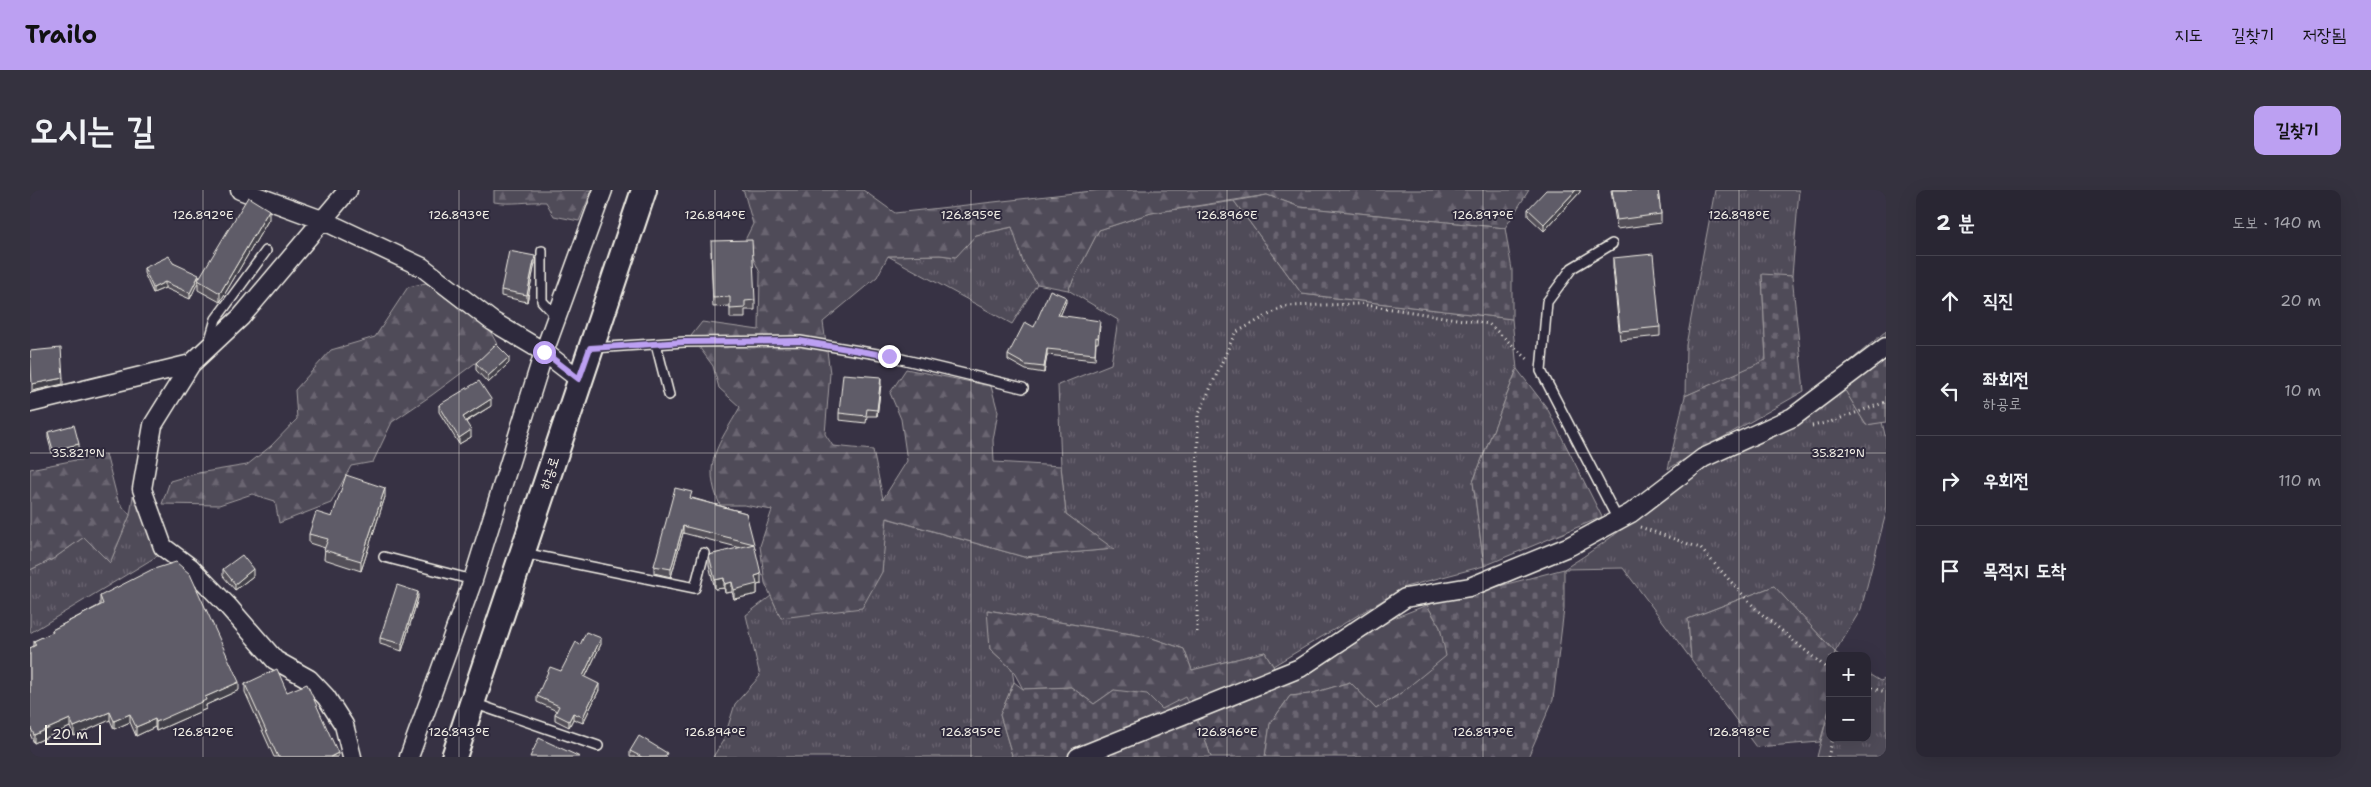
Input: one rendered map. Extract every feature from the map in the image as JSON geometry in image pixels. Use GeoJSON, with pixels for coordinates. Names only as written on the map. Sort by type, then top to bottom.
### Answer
{"type":"FeatureCollection","features":[{"type":"Feature","properties":{"kind":"main road","name":"하공로"},"geometry":{"type":"LineString","coordinates":[[454,757],[579,379],[644,190]]}},
{"type":"Feature","properties":{"kind":"street"},"geometry":{"type":"LineString","coordinates":[[240,190],[322,220],[422,267],[492,321],[544,352],[579,379]]}},
{"type":"Feature","properties":{"kind":"street"},"geometry":{"type":"LineString","coordinates":[[348,190],[241,318],[191,364],[153,425],[142,489],[163,547],[191,568],[227,605],[275,660],[309,679],[326,697],[344,725],[352,757]]}},
{"type":"Feature","properties":{"kind":"street"},"geometry":{"type":"LineString","coordinates":[[409,757],[473,580],[544,352],[603,190]]}},
{"type":"Feature","properties":{"kind":"street"},"geometry":{"type":"LineString","coordinates":[[1078,757],[1300,668],[1405,598],[1470,587],[1570,546],[1631,513],[1703,458],[1793,418],[1886,346]]}},
{"type":"Feature","properties":{"kind":"street"},"geometry":{"type":"LineString","coordinates":[[30,403],[191,364]]}},
{"type":"Feature","properties":{"kind":"lane"},"geometry":{"type":"LineString","coordinates":[[1612,244],[1572,268],[1547,302],[1541,371],[1618,520]]}},
{"type":"Feature","properties":{"kind":"lane"},"geometry":{"type":"LineString","coordinates":[[208,348],[216,319],[266,251]]}},
{"type":"Feature","properties":{"kind":"lane"},"geometry":{"type":"LineString","coordinates":[[542,251],[542,300],[557,317]]}},
{"type":"Feature","properties":{"kind":"lane"},"geometry":{"type":"LineString","coordinates":[[590,348],[656,344],[800,341],[889,356],[1023,388]]}},
{"type":"Feature","properties":{"kind":"lane"},"geometry":{"type":"LineString","coordinates":[[656,344],[669,395]]}},
{"type":"Feature","properties":{"kind":"lane"},"geometry":{"type":"LineString","coordinates":[[522,553],[695,588],[704,553]]}},
{"type":"Feature","properties":{"kind":"lane"},"geometry":{"type":"LineString","coordinates":[[384,557],[473,580]]}},
{"type":"Feature","properties":{"kind":"lane"},"geometry":{"type":"LineString","coordinates":[[472,703],[598,746]]}},
{"type":"Feature","properties":{"kind":"path"},"geometry":{"type":"LineString","coordinates":[[1197,632],[1198,416],[1235,333],[1284,306],[1360,304],[1489,324],[1541,371]]}},
{"type":"Feature","properties":{"kind":"path"},"geometry":{"type":"LineString","coordinates":[[1618,520],[1700,548],[1758,611],[1826,668]]}},
{"type":"Feature","properties":{"kind":"path"},"geometry":{"type":"LineString","coordinates":[[1871,688],[1886,692]]}},
{"type":"Feature","properties":{"kind":"path"},"geometry":{"type":"LineString","coordinates":[[1828,757],[1832,742]]}},
{"type":"Feature","properties":{"kind":"green space"},"geometry":{"type":"Polygon","coordinates":[[[494,190],[592,190],[579,221],[554,216],[546,202],[494,202],[494,190]]]}},
{"type":"Feature","properties":{"kind":"green space"},"geometry":{"type":"Polygon","coordinates":[[[741,190],[863,190],[895,213],[1101,190],[1529,190],[1505,228],[1300,207],[1267,195],[1151,213],[1099,230],[1068,290],[1037,284],[1023,262],[1012,227],[976,235],[956,257],[940,255],[888,256],[877,277],[823,322],[830,373],[825,434],[833,446],[873,450],[883,499],[907,461],[901,419],[890,393],[906,369],[991,386],[998,412],[993,440],[994,462],[1061,466],[1066,514],[1114,549],[1024,557],[887,518],[882,572],[862,608],[781,618],[765,583],[760,546],[772,510],[744,505],[720,505],[712,477],[712,465],[719,443],[740,407],[719,388],[713,366],[691,336],[702,322],[759,330],[760,273],[745,240],[753,224],[744,192],[741,190]]]}},
{"type":"Feature","properties":{"kind":"green space"},"geometry":{"type":"Polygon","coordinates":[[[1715,190],[1799,190],[1792,276],[1762,275],[1766,361],[1685,396],[1686,345],[1715,190]]]}},
{"type":"Feature","properties":{"kind":"green space"},"geometry":{"type":"Polygon","coordinates":[[[1267,195],[1300,207],[1505,228],[1512,270],[1512,319],[1302,294],[1234,201],[1267,195]]]}},
{"type":"Feature","properties":{"kind":"green space"},"geometry":{"type":"Polygon","coordinates":[[[1234,201],[1302,294],[1512,319],[1517,369],[1473,482],[1484,566],[1405,587],[1273,666],[1265,652],[1192,670],[1184,649],[1149,637],[988,610],[990,649],[1012,669],[1014,682],[1000,715],[1011,757],[713,757],[724,739],[735,704],[760,676],[746,615],[771,596],[781,618],[882,572],[886,518],[1024,557],[1113,549],[1066,514],[1061,466],[1058,385],[1111,364],[1118,320],[1068,290],[1099,230],[1151,213],[1234,201]]]}},
{"type":"Feature","properties":{"kind":"green space"},"geometry":{"type":"Polygon","coordinates":[[[1013,227],[1023,262],[1037,284],[1012,324],[888,256],[940,255],[955,257],[976,235],[1013,227]]]}},
{"type":"Feature","properties":{"kind":"green space"},"geometry":{"type":"Polygon","coordinates":[[[1762,274],[1792,276],[1804,391],[1668,469],[1685,396],[1766,360],[1762,274]]]}},
{"type":"Feature","properties":{"kind":"green space"},"geometry":{"type":"Polygon","coordinates":[[[426,283],[490,331],[498,346],[392,422],[373,462],[351,466],[331,503],[279,523],[275,501],[252,494],[219,505],[162,504],[170,481],[198,473],[247,465],[271,446],[297,419],[295,390],[331,350],[375,337],[408,287],[426,283]]]}},
{"type":"Feature","properties":{"kind":"green space"},"geometry":{"type":"Polygon","coordinates":[[[1886,331],[1886,422],[1866,425],[1835,374],[1886,331]]]}},
{"type":"Feature","properties":{"kind":"green space"},"geometry":{"type":"Polygon","coordinates":[[[1517,369],[1547,408],[1602,517],[1484,566],[1473,482],[1517,369]]]}},
{"type":"Feature","properties":{"kind":"green space"},"geometry":{"type":"Polygon","coordinates":[[[1845,390],[1866,425],[1882,422],[1886,439],[1886,513],[1861,609],[1835,652],[1774,586],[1688,619],[1691,659],[1623,568],[1564,569],[1728,454],[1845,390]]]}},
{"type":"Feature","properties":{"kind":"green space"},"geometry":{"type":"Polygon","coordinates":[[[106,454],[118,501],[130,515],[110,563],[84,537],[53,559],[30,570],[30,469],[106,454]]]}},
{"type":"Feature","properties":{"kind":"green space"},"geometry":{"type":"Polygon","coordinates":[[[133,496],[159,555],[30,633],[30,570],[53,559],[84,537],[110,563],[130,515],[133,496]]]}},
{"type":"Feature","properties":{"kind":"green space"},"geometry":{"type":"Polygon","coordinates":[[[1564,569],[1564,609],[1553,700],[1528,757],[1265,757],[1270,724],[1290,696],[1310,694],[1350,682],[1376,709],[1401,693],[1446,656],[1440,627],[1427,605],[1564,569]]]}},
{"type":"Feature","properties":{"kind":"green space"},"geometry":{"type":"Polygon","coordinates":[[[1774,586],[1835,652],[1826,652],[1826,720],[1820,742],[1756,747],[1691,659],[1688,619],[1774,586]]]}},
{"type":"Feature","properties":{"kind":"green space"},"geometry":{"type":"Polygon","coordinates":[[[1427,605],[1440,627],[1447,656],[1401,693],[1376,709],[1350,682],[1310,694],[1290,696],[1270,724],[1265,757],[1211,757],[1203,733],[1162,709],[1114,690],[1094,704],[1071,687],[1023,689],[1012,669],[990,649],[987,610],[1149,637],[1184,649],[1192,670],[1265,652],[1283,683],[1312,672],[1391,619],[1427,605]]]}},
{"type":"Feature","properties":{"kind":"green space"},"geometry":{"type":"Polygon","coordinates":[[[1871,675],[1880,681],[1886,679],[1886,757],[1817,757],[1826,722],[1826,742],[1871,742],[1871,675]]]}},
{"type":"Feature","properties":{"kind":"green space"},"geometry":{"type":"Polygon","coordinates":[[[1014,682],[1023,689],[1071,687],[1094,704],[1114,690],[1147,694],[1162,709],[1185,697],[1203,733],[1211,757],[1011,757],[1000,715],[1014,682]]]}},
{"type":"Feature","properties":{"kind":"building"},"geometry":{"type":"Polygon","coordinates":[[[1546,190],[1576,190],[1544,224],[1528,209],[1546,190]]]}},
{"type":"Feature","properties":{"kind":"building"},"geometry":{"type":"Polygon","coordinates":[[[1612,190],[1658,190],[1661,214],[1617,220],[1612,190]]]}},
{"type":"Feature","properties":{"kind":"building"},"geometry":{"type":"Polygon","coordinates":[[[248,197],[269,210],[220,293],[198,280],[248,197]]]}},
{"type":"Feature","properties":{"kind":"building"},"geometry":{"type":"Polygon","coordinates":[[[752,240],[755,300],[745,301],[745,308],[730,309],[730,297],[713,298],[711,241],[752,240]]]}},
{"type":"Feature","properties":{"kind":"building"},"geometry":{"type":"Polygon","coordinates":[[[509,251],[535,256],[527,295],[501,290],[509,251]]]}},
{"type":"Feature","properties":{"kind":"building"},"geometry":{"type":"Polygon","coordinates":[[[1653,254],[1660,327],[1620,331],[1613,258],[1653,254]]]}},
{"type":"Feature","properties":{"kind":"building"},"geometry":{"type":"Polygon","coordinates":[[[169,256],[173,263],[199,275],[190,293],[165,282],[153,288],[144,268],[169,256]]]}},
{"type":"Feature","properties":{"kind":"building"},"geometry":{"type":"Polygon","coordinates":[[[1050,290],[1066,297],[1058,315],[1100,321],[1098,338],[1096,337],[1095,354],[1047,349],[1044,367],[1026,365],[1008,355],[1025,322],[1034,327],[1050,290]]]}},
{"type":"Feature","properties":{"kind":"building"},"geometry":{"type":"Polygon","coordinates":[[[496,344],[509,357],[488,376],[476,363],[496,344]]]}},
{"type":"Feature","properties":{"kind":"building"},"geometry":{"type":"Polygon","coordinates":[[[61,348],[63,378],[32,384],[30,351],[61,348]]]}},
{"type":"Feature","properties":{"kind":"building"},"geometry":{"type":"Polygon","coordinates":[[[843,374],[881,377],[877,410],[867,409],[866,416],[839,413],[843,374]]]}},
{"type":"Feature","properties":{"kind":"building"},"geometry":{"type":"Polygon","coordinates":[[[479,381],[491,399],[463,417],[471,430],[459,438],[439,405],[479,381]]]}},
{"type":"Feature","properties":{"kind":"building"},"geometry":{"type":"Polygon","coordinates":[[[74,425],[79,444],[53,450],[48,432],[74,425]]]}},
{"type":"Feature","properties":{"kind":"building"},"geometry":{"type":"Polygon","coordinates":[[[346,475],[385,488],[361,561],[324,550],[328,539],[309,534],[316,512],[332,517],[346,475]]]}},
{"type":"Feature","properties":{"kind":"building"},"geometry":{"type":"Polygon","coordinates":[[[675,488],[692,492],[690,498],[746,513],[754,544],[683,526],[671,569],[654,566],[675,488]]]}},
{"type":"Feature","properties":{"kind":"building"},"geometry":{"type":"Polygon","coordinates":[[[754,544],[761,574],[755,576],[757,584],[734,590],[732,582],[725,584],[724,578],[715,580],[709,555],[754,544]]]}},
{"type":"Feature","properties":{"kind":"building"},"geometry":{"type":"Polygon","coordinates":[[[242,555],[253,569],[235,584],[223,569],[242,555]]]}},
{"type":"Feature","properties":{"kind":"building"},"geometry":{"type":"Polygon","coordinates":[[[176,562],[190,574],[239,682],[205,697],[206,700],[156,722],[155,719],[136,727],[130,714],[114,721],[110,712],[74,727],[70,719],[34,735],[30,726],[30,648],[36,645],[34,641],[103,604],[100,596],[151,570],[176,562]]]}},
{"type":"Feature","properties":{"kind":"building"},"geometry":{"type":"Polygon","coordinates":[[[397,585],[418,592],[402,644],[380,638],[397,585]]]}},
{"type":"Feature","properties":{"kind":"building"},"geometry":{"type":"Polygon","coordinates":[[[586,632],[601,638],[583,676],[599,684],[583,717],[573,713],[569,721],[555,714],[559,706],[537,696],[550,667],[561,671],[576,642],[580,645],[586,632]]]}},
{"type":"Feature","properties":{"kind":"building"},"geometry":{"type":"Polygon","coordinates":[[[277,669],[287,692],[307,684],[338,753],[330,757],[278,757],[245,684],[277,669]]]}},
{"type":"Feature","properties":{"kind":"building"},"geometry":{"type":"Polygon","coordinates":[[[639,736],[667,753],[665,757],[642,757],[630,751],[639,736]]]}},
{"type":"Feature","properties":{"kind":"building"},"geometry":{"type":"Polygon","coordinates":[[[539,738],[580,757],[530,757],[539,738]]]}},
{"type":"Feature","properties":{"kind":"route"},"geometry":{"type":"LineString","coordinates":[[544,352],[579,379],[590,348],[684,342],[800,341],[889,356]]}}]}
